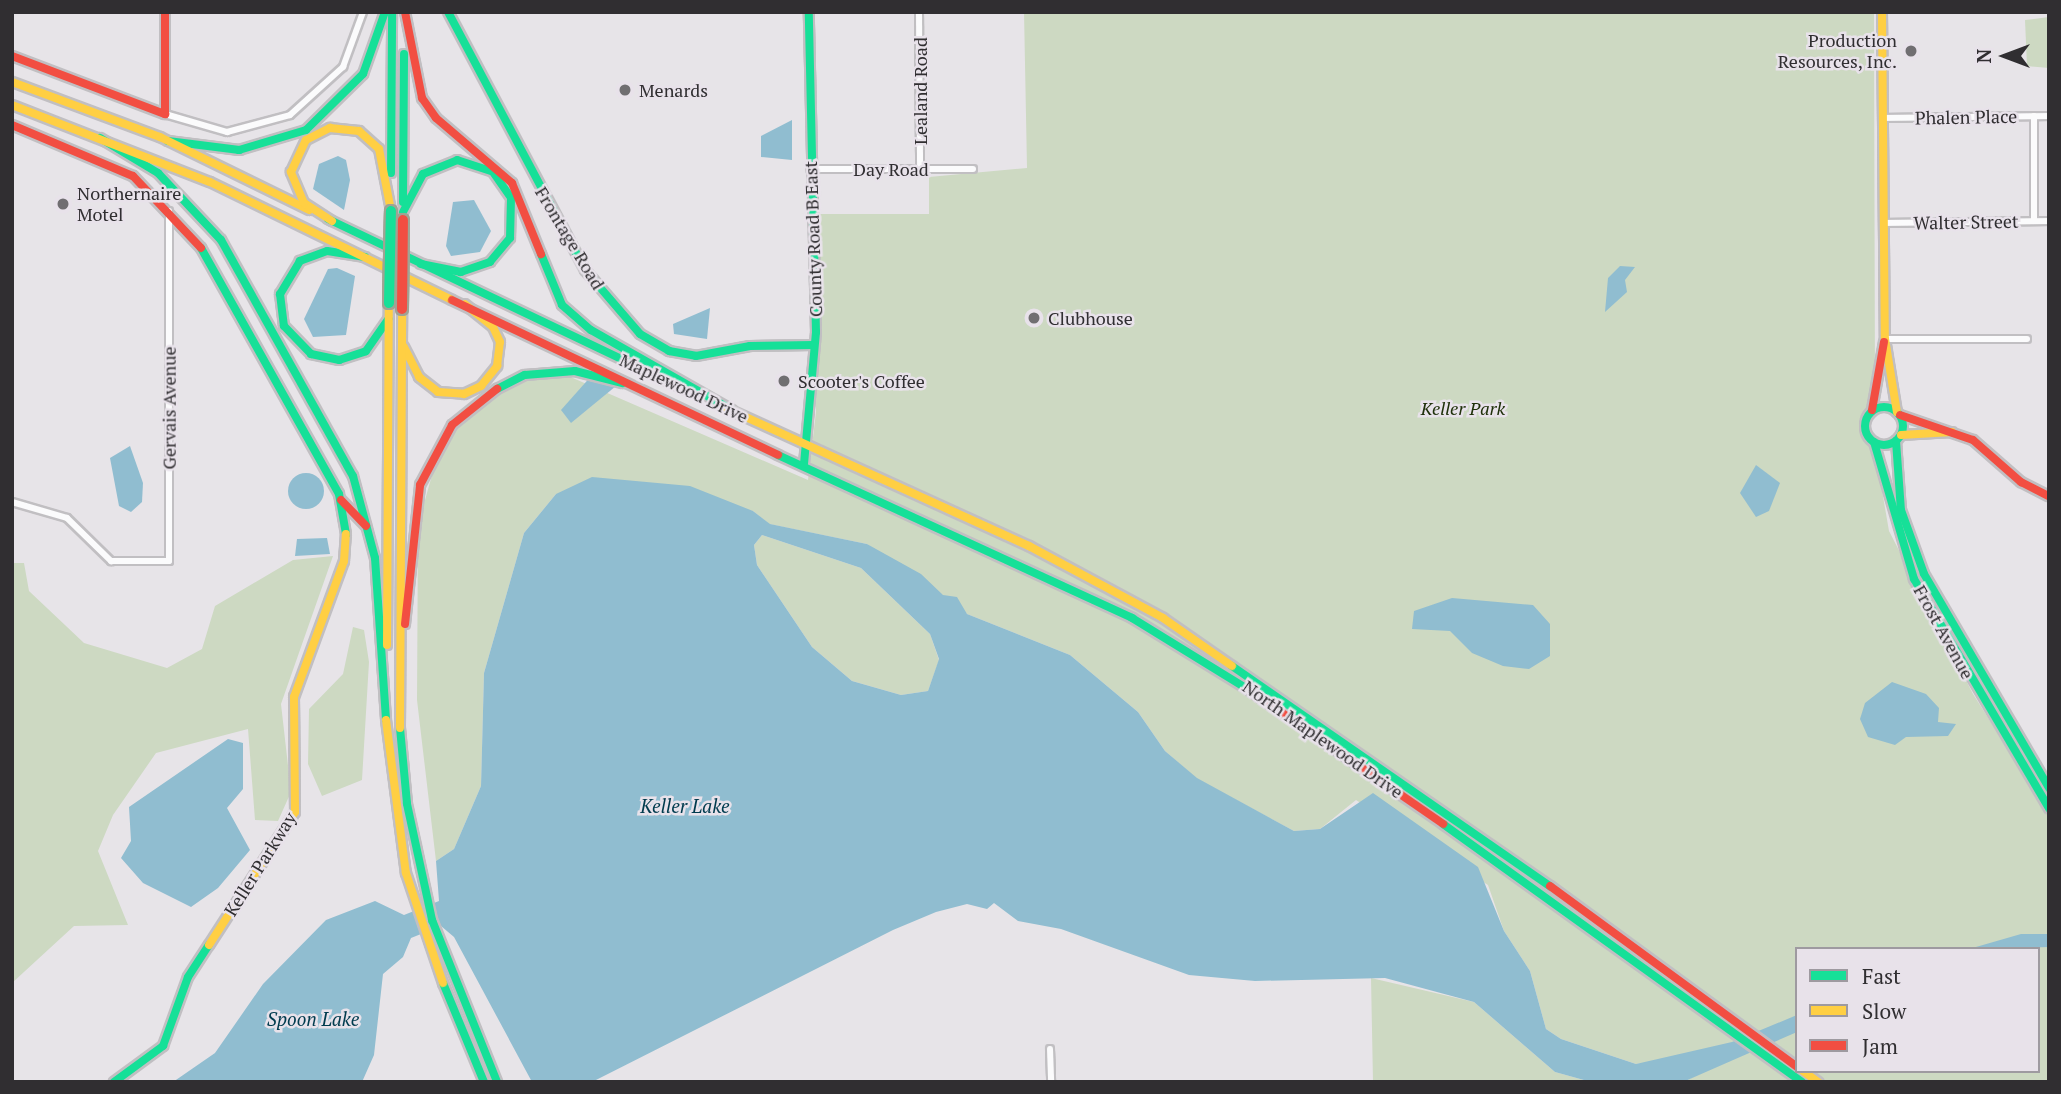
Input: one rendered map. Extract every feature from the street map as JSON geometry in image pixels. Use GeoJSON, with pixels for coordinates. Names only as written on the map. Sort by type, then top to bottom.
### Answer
{"type":"FeatureCollection","features":[{"type":"Feature","properties":{"kind":"main road"},"geometry":{"type":"LineString","coordinates":[[12,55],[165,114],[165,12]]}},
{"type":"Feature","properties":{"kind":"main road"},"geometry":{"type":"LineString","coordinates":[[168,141],[239,150],[306,130],[363,74],[385,12]]}},
{"type":"Feature","properties":{"kind":"main road"},"geometry":{"type":"LineString","coordinates":[[388,757],[392,12]]}},
{"type":"Feature","properties":{"kind":"main road"},"geometry":{"type":"LineString","coordinates":[[405,12],[398,707],[407,804],[424,890],[440,945],[497,1082]]}},
{"type":"Feature","properties":{"kind":"main road"},"geometry":{"type":"LineString","coordinates":[[405,12],[422,98],[436,118],[512,183],[556,294],[572,316],[732,410]]}},
{"type":"Feature","properties":{"kind":"main road","name":"Frontage Road"},"geometry":{"type":"LineString","coordinates":[[448,12],[585,270],[640,334],[669,351],[696,356],[750,346],[813,345]]}},
{"type":"Feature","properties":{"kind":"main road","name":"County Road B East"},"geometry":{"type":"LineString","coordinates":[[804,464],[810,445],[813,345],[809,12]]}},
{"type":"Feature","properties":{"kind":"main road"},"geometry":{"type":"LineString","coordinates":[[1882,12],[1885,339],[1879,399],[1871,411],[1865,430],[1874,442],[1898,438],[1922,429],[1960,433]]}},
{"type":"Feature","properties":{"kind":"main road"},"geometry":{"type":"LineString","coordinates":[[12,82],[168,141],[421,264],[461,272],[490,262],[510,238],[511,198],[493,172],[457,160],[423,174],[403,216]]}},
{"type":"Feature","properties":{"kind":"main road"},"geometry":{"type":"LineString","coordinates":[[12,105],[100,138],[365,257],[622,383]]}},
{"type":"Feature","properties":{"kind":"main road"},"geometry":{"type":"LineString","coordinates":[[12,125],[119,168],[169,210],[217,269],[341,500],[372,534]]}},
{"type":"Feature","properties":{"kind":"main road"},"geometry":{"type":"LineString","coordinates":[[332,221],[304,203],[292,172],[306,140],[330,128],[359,131],[379,149],[391,211]]}},
{"type":"Feature","properties":{"kind":"main road"},"geometry":{"type":"LineString","coordinates":[[100,138],[158,173],[221,240],[344,459],[372,534],[388,757],[412,895],[429,949],[484,1082]]}},
{"type":"Feature","properties":{"kind":"main road"},"geometry":{"type":"LineString","coordinates":[[365,257],[331,251],[300,261],[280,294],[284,326],[310,354],[339,360],[366,351],[389,316]]}},
{"type":"Feature","properties":{"kind":"main road","name":"Maplewood Drive"},"geometry":{"type":"LineString","coordinates":[[421,264],[810,445]]}},
{"type":"Feature","properties":{"kind":"main road"},"geometry":{"type":"LineString","coordinates":[[401,333],[425,384],[447,395],[473,391],[493,374],[500,350],[493,327],[465,304]]}},
{"type":"Feature","properties":{"kind":"main road"},"geometry":{"type":"LineString","coordinates":[[1885,339],[1898,414],[1898,438]]}},
{"type":"Feature","properties":{"kind":"main road"},"geometry":{"type":"LineString","coordinates":[[398,707],[416,502],[442,439],[475,403],[526,375],[575,371],[622,383]]}},
{"type":"Feature","properties":{"kind":"main road","name":"North Maplewood Drive"},"geometry":{"type":"LineString","coordinates":[[622,383],[1079,590],[1210,662],[1725,1021]]}},
{"type":"Feature","properties":{"kind":"main road"},"geometry":{"type":"LineString","coordinates":[[1871,411],[1884,407],[1960,433],[2049,496]]}},
{"type":"Feature","properties":{"kind":"main road","name":"Frost Avenue"},"geometry":{"type":"LineString","coordinates":[[1898,438],[1896,487],[1924,574],[2049,788]]}},
{"type":"Feature","properties":{"kind":"main road","name":"Frost Avenue"},"geometry":{"type":"LineString","coordinates":[[1874,442],[1914,579],[2049,808]]}},
{"type":"Feature","properties":{"kind":"main road","name":"North Maplewood Drive"},"geometry":{"type":"LineString","coordinates":[[810,445],[1064,564],[1212,648],[1779,1060],[1802,1082]]}},
{"type":"Feature","properties":{"kind":"main road","name":"Keller Parkway"},"geometry":{"type":"LineString","coordinates":[[114,1082],[163,1046],[188,977],[295,812],[293,697],[340,572],[348,537],[341,500]]}},
{"type":"Feature","properties":{"kind":"main road","name":"North Maplewood Drive"},"geometry":{"type":"LineString","coordinates":[[1779,1060],[1795,1066]]}},
{"type":"Feature","properties":{"kind":"street"},"geometry":{"type":"LineString","coordinates":[[165,114],[227,132],[283,118],[336,75],[363,12]]}},
{"type":"Feature","properties":{"kind":"street","name":"Lealand Road"},"geometry":{"type":"LineString","coordinates":[[919,12],[920,169]]}},
{"type":"Feature","properties":{"kind":"street"},"geometry":{"type":"LineString","coordinates":[[2034,116],[2034,221]]}},
{"type":"Feature","properties":{"kind":"street","name":"Phalen Place"},"geometry":{"type":"LineString","coordinates":[[1883,118],[2049,116]]}},
{"type":"Feature","properties":{"kind":"street","name":"Day Road"},"geometry":{"type":"LineString","coordinates":[[810,169],[973,169]]}},
{"type":"Feature","properties":{"kind":"street","name":"Gervais Avenue"},"geometry":{"type":"LineString","coordinates":[[12,502],[58,512],[105,557],[126,565],[163,565],[170,555],[169,210]]}},
{"type":"Feature","properties":{"kind":"street","name":"Walter Street"},"geometry":{"type":"LineString","coordinates":[[1884,223],[2049,221]]}},
{"type":"Feature","properties":{"kind":"street"},"geometry":{"type":"LineString","coordinates":[[1885,339],[2027,339]]}},
{"type":"Feature","properties":{"kind":"street"},"geometry":{"type":"LineString","coordinates":[[1050,1049],[1051,1082]]}},
{"type":"Feature","properties":{"kind":"green space","name":"Keller Park"},"geometry":{"type":"Polygon","coordinates":[[[1024,12],[1874,12],[1875,396],[1861,434],[1875,450],[1889,531],[1973,694],[2049,814],[2049,1082],[1683,1082],[1746,1051],[1636,1064],[1561,1039],[1546,1029],[1530,971],[1504,931],[1488,885],[1356,800],[1320,829],[1294,831],[1197,779],[1165,751],[1138,712],[1070,655],[967,614],[867,544],[769,524],[753,511],[556,494],[524,533],[484,673],[481,786],[454,849],[436,861],[417,700],[418,525],[443,436],[507,381],[559,372],[808,480],[816,412],[814,214],[929,214],[929,177],[1027,168],[1024,12]]]}},
{"type":"Feature","properties":{"kind":"green space"},"geometry":{"type":"Polygon","coordinates":[[[2049,17],[2049,68],[2027,66],[2025,20],[2049,17]]]}},
{"type":"Feature","properties":{"kind":"green space"},"geometry":{"type":"Polygon","coordinates":[[[762,535],[861,568],[930,634],[939,660],[928,691],[901,695],[852,681],[812,647],[757,565],[754,545],[762,535]]]}},
{"type":"Feature","properties":{"kind":"green space"},"geometry":{"type":"Polygon","coordinates":[[[333,556],[281,704],[291,792],[278,821],[255,820],[248,729],[156,753],[113,815],[98,851],[128,925],[74,926],[12,983],[12,563],[24,563],[29,591],[84,643],[167,668],[202,649],[215,606],[293,560],[333,556]]]}},
{"type":"Feature","properties":{"kind":"green space"},"geometry":{"type":"Polygon","coordinates":[[[353,627],[364,630],[369,662],[362,780],[322,796],[308,764],[309,709],[343,674],[353,627]]]}},
{"type":"Feature","properties":{"kind":"green space"},"geometry":{"type":"Polygon","coordinates":[[[1371,978],[1474,1002],[1555,1072],[1591,1082],[1373,1082],[1371,978]]]}},
{"type":"Feature","properties":{"kind":"water"},"geometry":{"type":"Polygon","coordinates":[[[792,120],[792,160],[761,157],[761,136],[792,120]]]}},
{"type":"Feature","properties":{"kind":"water"},"geometry":{"type":"Polygon","coordinates":[[[338,156],[346,160],[350,180],[344,210],[313,189],[319,164],[338,156]]]}},
{"type":"Feature","properties":{"kind":"water"},"geometry":{"type":"Polygon","coordinates":[[[474,200],[491,231],[480,252],[451,256],[446,246],[453,202],[474,200]]]}},
{"type":"Feature","properties":{"kind":"water"},"geometry":{"type":"Polygon","coordinates":[[[1620,266],[1635,267],[1625,280],[1627,292],[1605,312],[1608,278],[1620,266]]]}},
{"type":"Feature","properties":{"kind":"water"},"geometry":{"type":"Polygon","coordinates":[[[337,268],[355,276],[346,335],[313,337],[304,319],[328,269],[337,268]]]}},
{"type":"Feature","properties":{"kind":"water"},"geometry":{"type":"Polygon","coordinates":[[[710,308],[707,339],[674,334],[673,324],[710,308]]]}},
{"type":"Feature","properties":{"kind":"water"},"geometry":{"type":"Polygon","coordinates":[[[593,374],[616,386],[571,423],[561,410],[593,374]]]}},
{"type":"Feature","properties":{"kind":"water"},"geometry":{"type":"Polygon","coordinates":[[[130,446],[143,483],[142,502],[131,512],[119,506],[110,458],[130,446]]]}},
{"type":"Feature","properties":{"kind":"water"},"geometry":{"type":"Polygon","coordinates":[[[1756,465],[1780,483],[1769,511],[1756,517],[1740,493],[1756,465]]]}},
{"type":"Feature","properties":{"kind":"water"},"geometry":{"type":"Polygon","coordinates":[[[306,473],[319,478],[324,491],[319,504],[306,509],[293,504],[288,491],[293,478],[306,473]]]}},
{"type":"Feature","properties":{"kind":"water","name":"Keller Lake"},"geometry":{"type":"Polygon","coordinates":[[[592,477],[690,486],[753,511],[770,524],[867,544],[921,574],[943,595],[957,597],[967,614],[1070,655],[1138,712],[1165,751],[1197,778],[1294,831],[1320,829],[1373,793],[1478,867],[1504,931],[1530,971],[1546,1029],[1561,1039],[1636,1064],[1732,1042],[1795,1016],[1795,1033],[1683,1082],[1591,1082],[1555,1072],[1474,1002],[1385,978],[1255,981],[1189,975],[1061,929],[1018,921],[994,903],[987,909],[967,904],[936,912],[893,930],[592,1082],[532,1082],[454,937],[441,926],[411,938],[403,957],[383,974],[374,1055],[362,1082],[173,1082],[215,1053],[263,984],[326,920],[375,901],[404,915],[439,901],[436,861],[454,849],[481,786],[484,673],[524,533],[556,494],[592,477]],[[762,535],[754,545],[757,565],[812,647],[852,681],[901,695],[928,691],[939,659],[930,634],[861,568],[762,535]]]}},
{"type":"Feature","properties":{"kind":"water"},"geometry":{"type":"Polygon","coordinates":[[[327,538],[330,554],[295,556],[297,539],[327,538]]]}},
{"type":"Feature","properties":{"kind":"water"},"geometry":{"type":"Polygon","coordinates":[[[1452,598],[1533,605],[1550,624],[1550,656],[1529,669],[1503,666],[1472,653],[1450,631],[1412,629],[1414,611],[1452,598]]]}},
{"type":"Feature","properties":{"kind":"water"},"geometry":{"type":"Polygon","coordinates":[[[1892,682],[1926,694],[1939,708],[1938,722],[1956,724],[1948,736],[1906,737],[1895,745],[1868,737],[1860,719],[1865,703],[1892,682]]]}},
{"type":"Feature","properties":{"kind":"water"},"geometry":{"type":"Polygon","coordinates":[[[228,739],[243,743],[243,789],[227,808],[250,850],[218,888],[191,907],[143,883],[121,858],[131,841],[129,807],[228,739]]]}},
{"type":"Feature","properties":{"kind":"water"},"geometry":{"type":"Polygon","coordinates":[[[2021,934],[2049,934],[2049,947],[1976,947],[2021,934]]]}},
{"type":"Feature","properties":{"kind":"traffic: fast"},"geometry":{"type":"LineString","coordinates":[[168,141],[239,150],[306,130],[363,74],[385,12]]}},
{"type":"Feature","properties":{"kind":"traffic: fast"},"geometry":{"type":"LineString","coordinates":[[391,173],[392,12]]}},
{"type":"Feature","properties":{"kind":"traffic: fast"},"geometry":{"type":"LineString","coordinates":[[448,12],[585,270],[640,334],[669,351],[696,356],[750,346],[813,345]]}},
{"type":"Feature","properties":{"kind":"traffic: fast"},"geometry":{"type":"LineString","coordinates":[[804,464],[816,332],[809,12]]}},
{"type":"Feature","properties":{"kind":"traffic: fast"},"geometry":{"type":"LineString","coordinates":[[403,202],[404,54]]}},
{"type":"Feature","properties":{"kind":"traffic: fast"},"geometry":{"type":"LineString","coordinates":[[100,138],[158,173],[221,240],[353,476],[375,558],[386,720]]}},
{"type":"Feature","properties":{"kind":"traffic: fast"},"geometry":{"type":"LineString","coordinates":[[403,212],[423,174],[457,160],[493,172],[511,198],[510,238],[490,262],[461,272],[421,264]]}},
{"type":"Feature","properties":{"kind":"traffic: fast"},"geometry":{"type":"LineString","coordinates":[[389,303],[391,211]]}},
{"type":"Feature","properties":{"kind":"traffic: fast"},"geometry":{"type":"LineString","coordinates":[[328,219],[685,389]]}},
{"type":"Feature","properties":{"kind":"traffic: fast"},"geometry":{"type":"LineString","coordinates":[[201,248],[339,494],[346,534]]}},
{"type":"Feature","properties":{"kind":"traffic: fast"},"geometry":{"type":"LineString","coordinates":[[365,257],[327,251],[300,261],[280,294],[284,326],[311,354],[339,360],[366,351],[388,319]]}},
{"type":"Feature","properties":{"kind":"traffic: fast"},"geometry":{"type":"LineString","coordinates":[[541,254],[562,305],[591,330],[732,410]]}},
{"type":"Feature","properties":{"kind":"traffic: fast"},"geometry":{"type":"LineString","coordinates":[[497,389],[525,375],[575,371],[622,383]]}},
{"type":"Feature","properties":{"kind":"traffic: fast"},"geometry":{"type":"LineString","coordinates":[[1884,407],[1897,413],[1903,426],[1897,439],[1884,445],[1871,439],[1865,426],[1871,413],[1884,407]]}},
{"type":"Feature","properties":{"kind":"traffic: fast"},"geometry":{"type":"LineString","coordinates":[[1896,441],[1901,510],[1924,574],[2049,788]]}},
{"type":"Feature","properties":{"kind":"traffic: fast"},"geometry":{"type":"LineString","coordinates":[[1874,442],[1914,579],[2049,808]]}},
{"type":"Feature","properties":{"kind":"traffic: fast"},"geometry":{"type":"LineString","coordinates":[[778,455],[1132,618],[1249,690]]}},
{"type":"Feature","properties":{"kind":"traffic: fast"},"geometry":{"type":"LineString","coordinates":[[1232,666],[1550,886]]}},
{"type":"Feature","properties":{"kind":"traffic: fast"},"geometry":{"type":"LineString","coordinates":[[400,728],[407,804],[432,920],[497,1082]]}},
{"type":"Feature","properties":{"kind":"traffic: fast"},"geometry":{"type":"LineString","coordinates":[[1443,824],[1802,1082]]}},
{"type":"Feature","properties":{"kind":"traffic: fast"},"geometry":{"type":"LineString","coordinates":[[114,1082],[163,1046],[188,977],[209,945]]}},
{"type":"Feature","properties":{"kind":"traffic: fast"},"geometry":{"type":"LineString","coordinates":[[443,983],[484,1082]]}},
{"type":"Feature","properties":{"kind":"traffic: slow"},"geometry":{"type":"LineString","coordinates":[[1882,12],[1885,339],[1897,412]]}},
{"type":"Feature","properties":{"kind":"traffic: slow"},"geometry":{"type":"LineString","coordinates":[[12,82],[160,137],[309,210]]}},
{"type":"Feature","properties":{"kind":"traffic: slow"},"geometry":{"type":"LineString","coordinates":[[12,105],[210,182],[452,300]]}},
{"type":"Feature","properties":{"kind":"traffic: slow"},"geometry":{"type":"LineString","coordinates":[[332,221],[304,203],[291,172],[306,140],[330,128],[359,131],[379,149],[391,211]]}},
{"type":"Feature","properties":{"kind":"traffic: slow"},"geometry":{"type":"LineString","coordinates":[[387,645],[389,303]]}},
{"type":"Feature","properties":{"kind":"traffic: slow"},"geometry":{"type":"LineString","coordinates":[[404,347],[419,377],[438,392],[464,394],[481,386],[497,366],[500,342],[493,327],[465,304]]}},
{"type":"Feature","properties":{"kind":"traffic: slow"},"geometry":{"type":"LineString","coordinates":[[400,728],[402,309]]}},
{"type":"Feature","properties":{"kind":"traffic: slow"},"geometry":{"type":"LineString","coordinates":[[726,408],[1029,546],[1163,618],[1232,666]]}},
{"type":"Feature","properties":{"kind":"traffic: slow"},"geometry":{"type":"LineString","coordinates":[[1901,435],[1952,432]]}},
{"type":"Feature","properties":{"kind":"traffic: slow"},"geometry":{"type":"LineString","coordinates":[[209,945],[295,812],[294,697],[344,561],[346,534]]}},
{"type":"Feature","properties":{"kind":"traffic: slow"},"geometry":{"type":"LineString","coordinates":[[386,720],[406,873],[443,983]]}},
{"type":"Feature","properties":{"kind":"traffic: slow"},"geometry":{"type":"LineString","coordinates":[[1806,1073],[1818,1082]]}},
{"type":"Feature","properties":{"kind":"traffic: jam"},"geometry":{"type":"LineString","coordinates":[[12,56],[165,114],[165,12]]}},
{"type":"Feature","properties":{"kind":"traffic: jam"},"geometry":{"type":"LineString","coordinates":[[405,12],[422,98],[436,118],[512,183],[541,254]]}},
{"type":"Feature","properties":{"kind":"traffic: jam"},"geometry":{"type":"LineString","coordinates":[[12,125],[133,176],[201,248]]}},
{"type":"Feature","properties":{"kind":"traffic: jam"},"geometry":{"type":"LineString","coordinates":[[402,309],[403,220]]}},
{"type":"Feature","properties":{"kind":"traffic: jam"},"geometry":{"type":"LineString","coordinates":[[452,300],[778,455]]}},
{"type":"Feature","properties":{"kind":"traffic: jam"},"geometry":{"type":"LineString","coordinates":[[1872,410],[1884,342]]}},
{"type":"Feature","properties":{"kind":"traffic: jam"},"geometry":{"type":"LineString","coordinates":[[405,624],[420,485],[452,425],[497,389]]}},
{"type":"Feature","properties":{"kind":"traffic: jam"},"geometry":{"type":"LineString","coordinates":[[1900,415],[1973,440],[2021,482],[2049,496]]}},
{"type":"Feature","properties":{"kind":"traffic: jam"},"geometry":{"type":"LineString","coordinates":[[341,500],[366,526]]}},
{"type":"Feature","properties":{"kind":"traffic: jam"},"geometry":{"type":"LineString","coordinates":[[1249,690],[1443,824]]}},
{"type":"Feature","properties":{"kind":"traffic: jam"},"geometry":{"type":"LineString","coordinates":[[1550,886],[1795,1066]]}},
{"type":"Feature","properties":{"kind":"place","name":"Production Resources, Inc."},"geometry":{"type":"Point","coordinates":[1911,51]}},
{"type":"Feature","properties":{"kind":"place","name":"Menards"},"geometry":{"type":"Point","coordinates":[625,90]}},
{"type":"Feature","properties":{"kind":"place","name":"Northernaire Motel"},"geometry":{"type":"Point","coordinates":[63,204]}},
{"type":"Feature","properties":{"kind":"place","name":"Clubhouse"},"geometry":{"type":"Point","coordinates":[1034,318]}},
{"type":"Feature","properties":{"kind":"place","name":"Scooter's Coffee"},"geometry":{"type":"Point","coordinates":[784,381]}},
{"type":"Feature","properties":{"kind":"water label","name":"Spoon Lake"},"geometry":{"type":"Point","coordinates":[313,1019]}}]}
